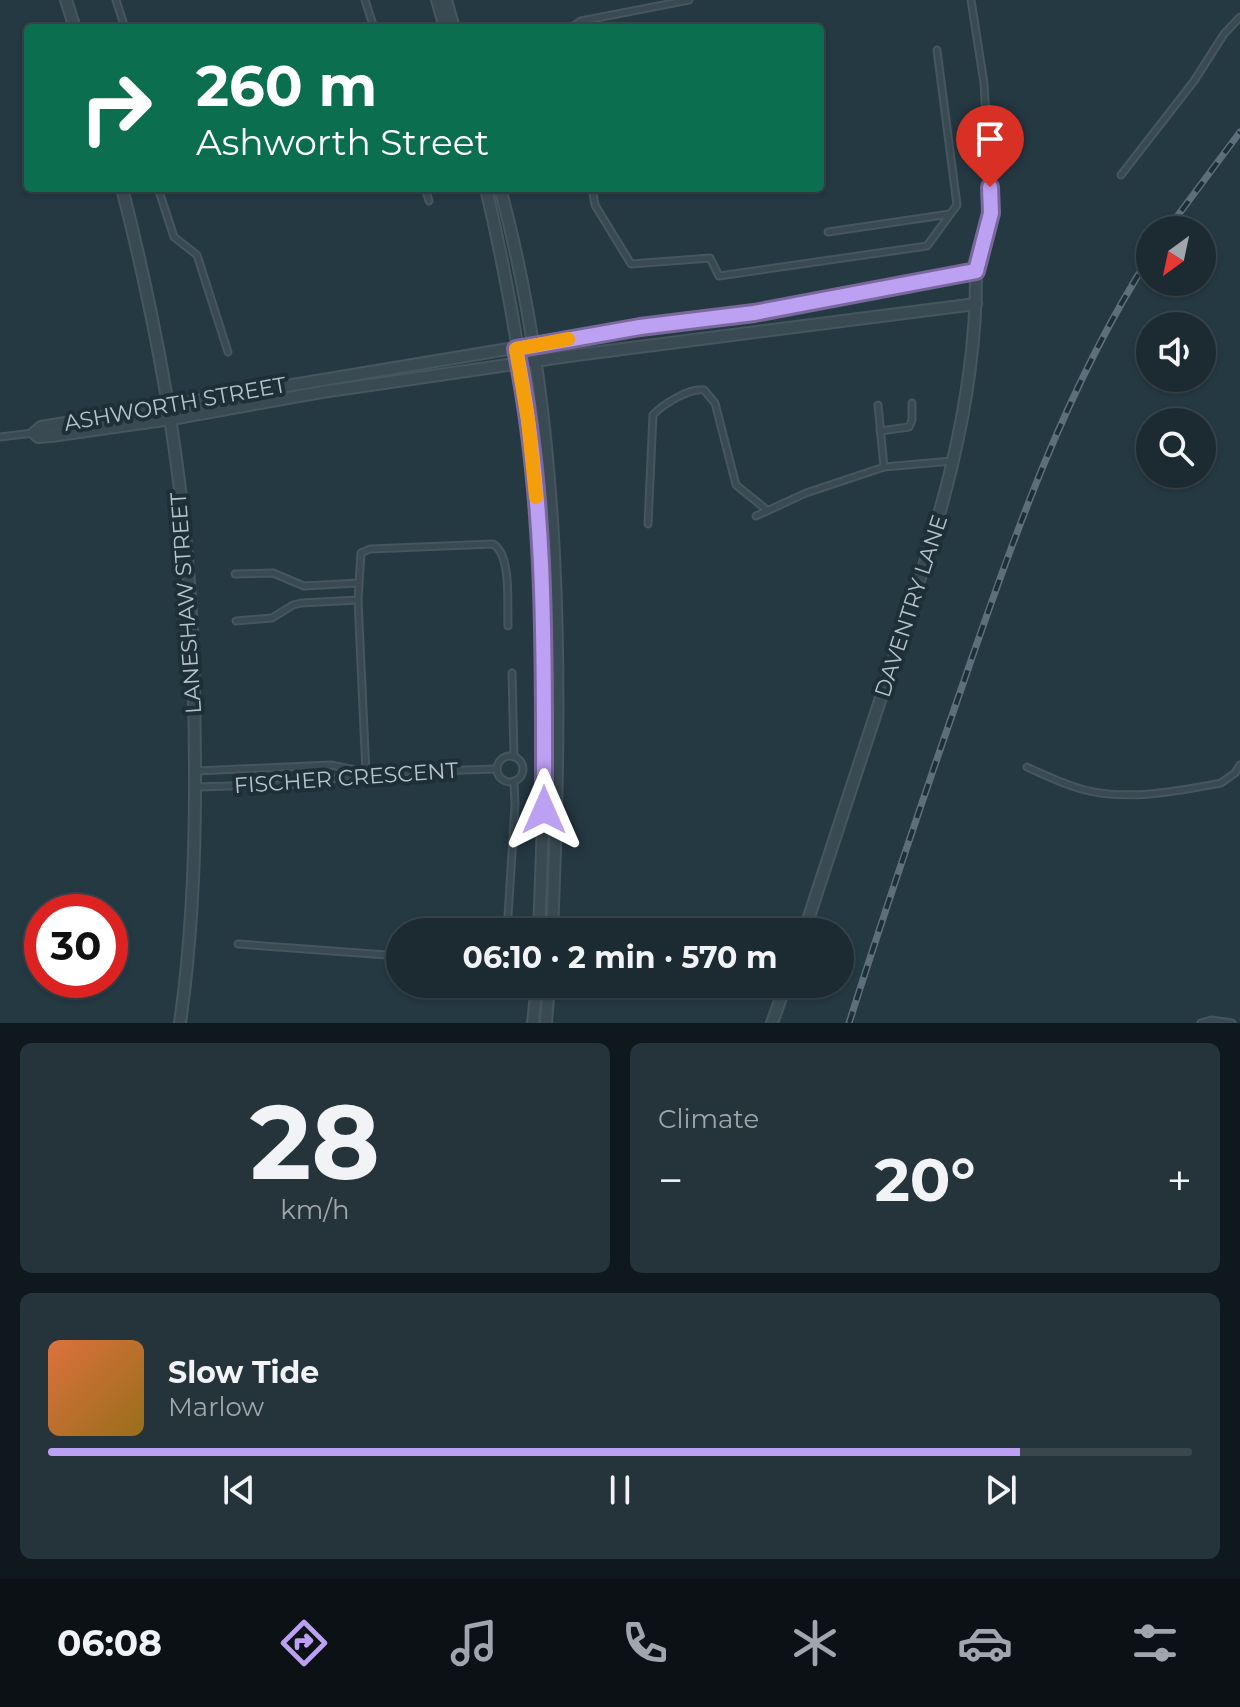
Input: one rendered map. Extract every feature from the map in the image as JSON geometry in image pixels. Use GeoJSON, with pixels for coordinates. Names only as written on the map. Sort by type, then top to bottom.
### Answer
{"type":"FeatureCollection","features":[{"type":"Feature","properties":{"kind":"street"},"geometry":{"type":"LineString","coordinates":[[66,0],[74,24]]}},
{"type":"Feature","properties":{"kind":"street"},"geometry":{"type":"LineString","coordinates":[[437,0],[444,24]]}},
{"type":"Feature","properties":{"kind":"street"},"geometry":{"type":"LineString","coordinates":[[446,0],[453,24]]}},
{"type":"Feature","properties":{"kind":"street","name":"LANESHAW STREET"},"geometry":{"type":"LineString","coordinates":[[123,192],[141,261],[171,419],[188,568],[195,771],[194,853],[180,1023]]}},
{"type":"Feature","properties":{"kind":"street"},"geometry":{"type":"LineString","coordinates":[[487,192],[510,307],[535,478],[544,625],[544,810],[540,918]]}},
{"type":"Feature","properties":{"kind":"street"},"geometry":{"type":"LineString","coordinates":[[501,192],[537,363],[556,625],[557,809],[553,918]]}},
{"type":"Feature","properties":{"kind":"street","name":"DAVENTRY LANE"},"geometry":{"type":"LineString","coordinates":[[809,918],[941,516],[970,383],[976,271]]}},
{"type":"Feature","properties":{"kind":"street","name":"ASHWORTH STREET"},"geometry":{"type":"LineString","coordinates":[[976,271],[754,313],[640,327],[168,405],[41,427],[34,433],[43,437],[171,419],[322,392],[642,346],[976,304]]}},
{"type":"Feature","properties":{"kind":"street"},"geometry":{"type":"LineString","coordinates":[[533,1023],[536,998]]}},
{"type":"Feature","properties":{"kind":"street"},"geometry":{"type":"LineString","coordinates":[[546,1023],[548,998]]}},
{"type":"Feature","properties":{"kind":"street"},"geometry":{"type":"LineString","coordinates":[[772,1023],[781,998]]}},
{"type":"Feature","properties":{"kind":"lane"},"geometry":{"type":"LineString","coordinates":[[116,0],[124,24]]}},
{"type":"Feature","properties":{"kind":"lane"},"geometry":{"type":"LineString","coordinates":[[365,0],[373,24]]}},
{"type":"Feature","properties":{"kind":"lane"},"geometry":{"type":"LineString","coordinates":[[577,24],[689,0]]}},
{"type":"Feature","properties":{"kind":"lane"},"geometry":{"type":"LineString","coordinates":[[971,0],[984,83],[991,213],[976,271]]}},
{"type":"Feature","properties":{"kind":"lane"},"geometry":{"type":"LineString","coordinates":[[1121,175],[1194,81],[1224,34],[1240,17]]}},
{"type":"Feature","properties":{"kind":"lane"},"geometry":{"type":"LineString","coordinates":[[593,192],[595,205],[631,264],[710,258],[719,276],[927,246],[957,205],[937,50]]}},
{"type":"Feature","properties":{"kind":"lane"},"geometry":{"type":"LineString","coordinates":[[159,192],[174,237],[197,255],[228,352]]}},
{"type":"Feature","properties":{"kind":"lane"},"geometry":{"type":"LineString","coordinates":[[426,192],[429,201]]}},
{"type":"Feature","properties":{"kind":"lane"},"geometry":{"type":"LineString","coordinates":[[828,232],[951,213]]}},
{"type":"Feature","properties":{"kind":"lane"},"geometry":{"type":"LineString","coordinates":[[648,524],[653,415],[665,405],[698,388],[704,390],[715,403],[736,485],[767,510]]}},
{"type":"Feature","properties":{"kind":"lane"},"geometry":{"type":"LineString","coordinates":[[880,431],[909,427],[912,403]]}},
{"type":"Feature","properties":{"kind":"lane"},"geometry":{"type":"LineString","coordinates":[[878,405],[884,467]]}},
{"type":"Feature","properties":{"kind":"lane"},"geometry":{"type":"LineString","coordinates":[[0,437],[34,433]]}},
{"type":"Feature","properties":{"kind":"lane"},"geometry":{"type":"LineString","coordinates":[[756,516],[845,478],[884,467],[953,461]]}},
{"type":"Feature","properties":{"kind":"lane"},"geometry":{"type":"LineString","coordinates":[[195,771],[331,765],[366,773],[358,583],[359,557],[367,549],[493,544],[505,557],[508,626]]}},
{"type":"Feature","properties":{"kind":"lane"},"geometry":{"type":"LineString","coordinates":[[235,574],[273,573],[298,586],[358,583]]}},
{"type":"Feature","properties":{"kind":"lane"},"geometry":{"type":"LineString","coordinates":[[236,621],[272,618],[301,603],[358,600]]}},
{"type":"Feature","properties":{"kind":"lane"},"geometry":{"type":"LineString","coordinates":[[508,918],[514,781],[522,769],[522,764],[514,757],[512,673]]}},
{"type":"Feature","properties":{"kind":"lane"},"geometry":{"type":"LineString","coordinates":[[514,757],[500,760],[497,769],[505,781],[514,781]]}},
{"type":"Feature","properties":{"kind":"lane"},"geometry":{"type":"LineString","coordinates":[[1027,767],[1087,791],[1123,794],[1221,783],[1240,765]]}},
{"type":"Feature","properties":{"kind":"lane","name":"FISCHER CRESCENT"},"geometry":{"type":"LineString","coordinates":[[195,787],[303,784],[366,773],[497,769]]}},
{"type":"Feature","properties":{"kind":"lane"},"geometry":{"type":"LineString","coordinates":[[238,944],[386,955]]}},
{"type":"Feature","properties":{"kind":"lane"},"geometry":{"type":"LineString","coordinates":[[1201,1023],[1211,1020],[1232,1023]]}},
{"type":"Feature","properties":{"kind":"railway"},"geometry":{"type":"LineString","coordinates":[[1177,216],[1240,132]]}},
{"type":"Feature","properties":{"kind":"railway"},"geometry":{"type":"LineString","coordinates":[[849,1023],[935,764],[1024,515],[1068,408],[1136,279]]}},
{"type":"Feature","properties":{"kind":"slow traffic"},"geometry":{"type":"LineString","coordinates":[[536,497],[516,349],[568,339]]}},
{"type":"Feature","properties":{"kind":"route"},"geometry":{"type":"LineString","coordinates":[[544,810],[544,625],[539,525],[528,420],[516,349],[640,327],[754,313],[976,271],[991,213],[990,187]]}}]}
